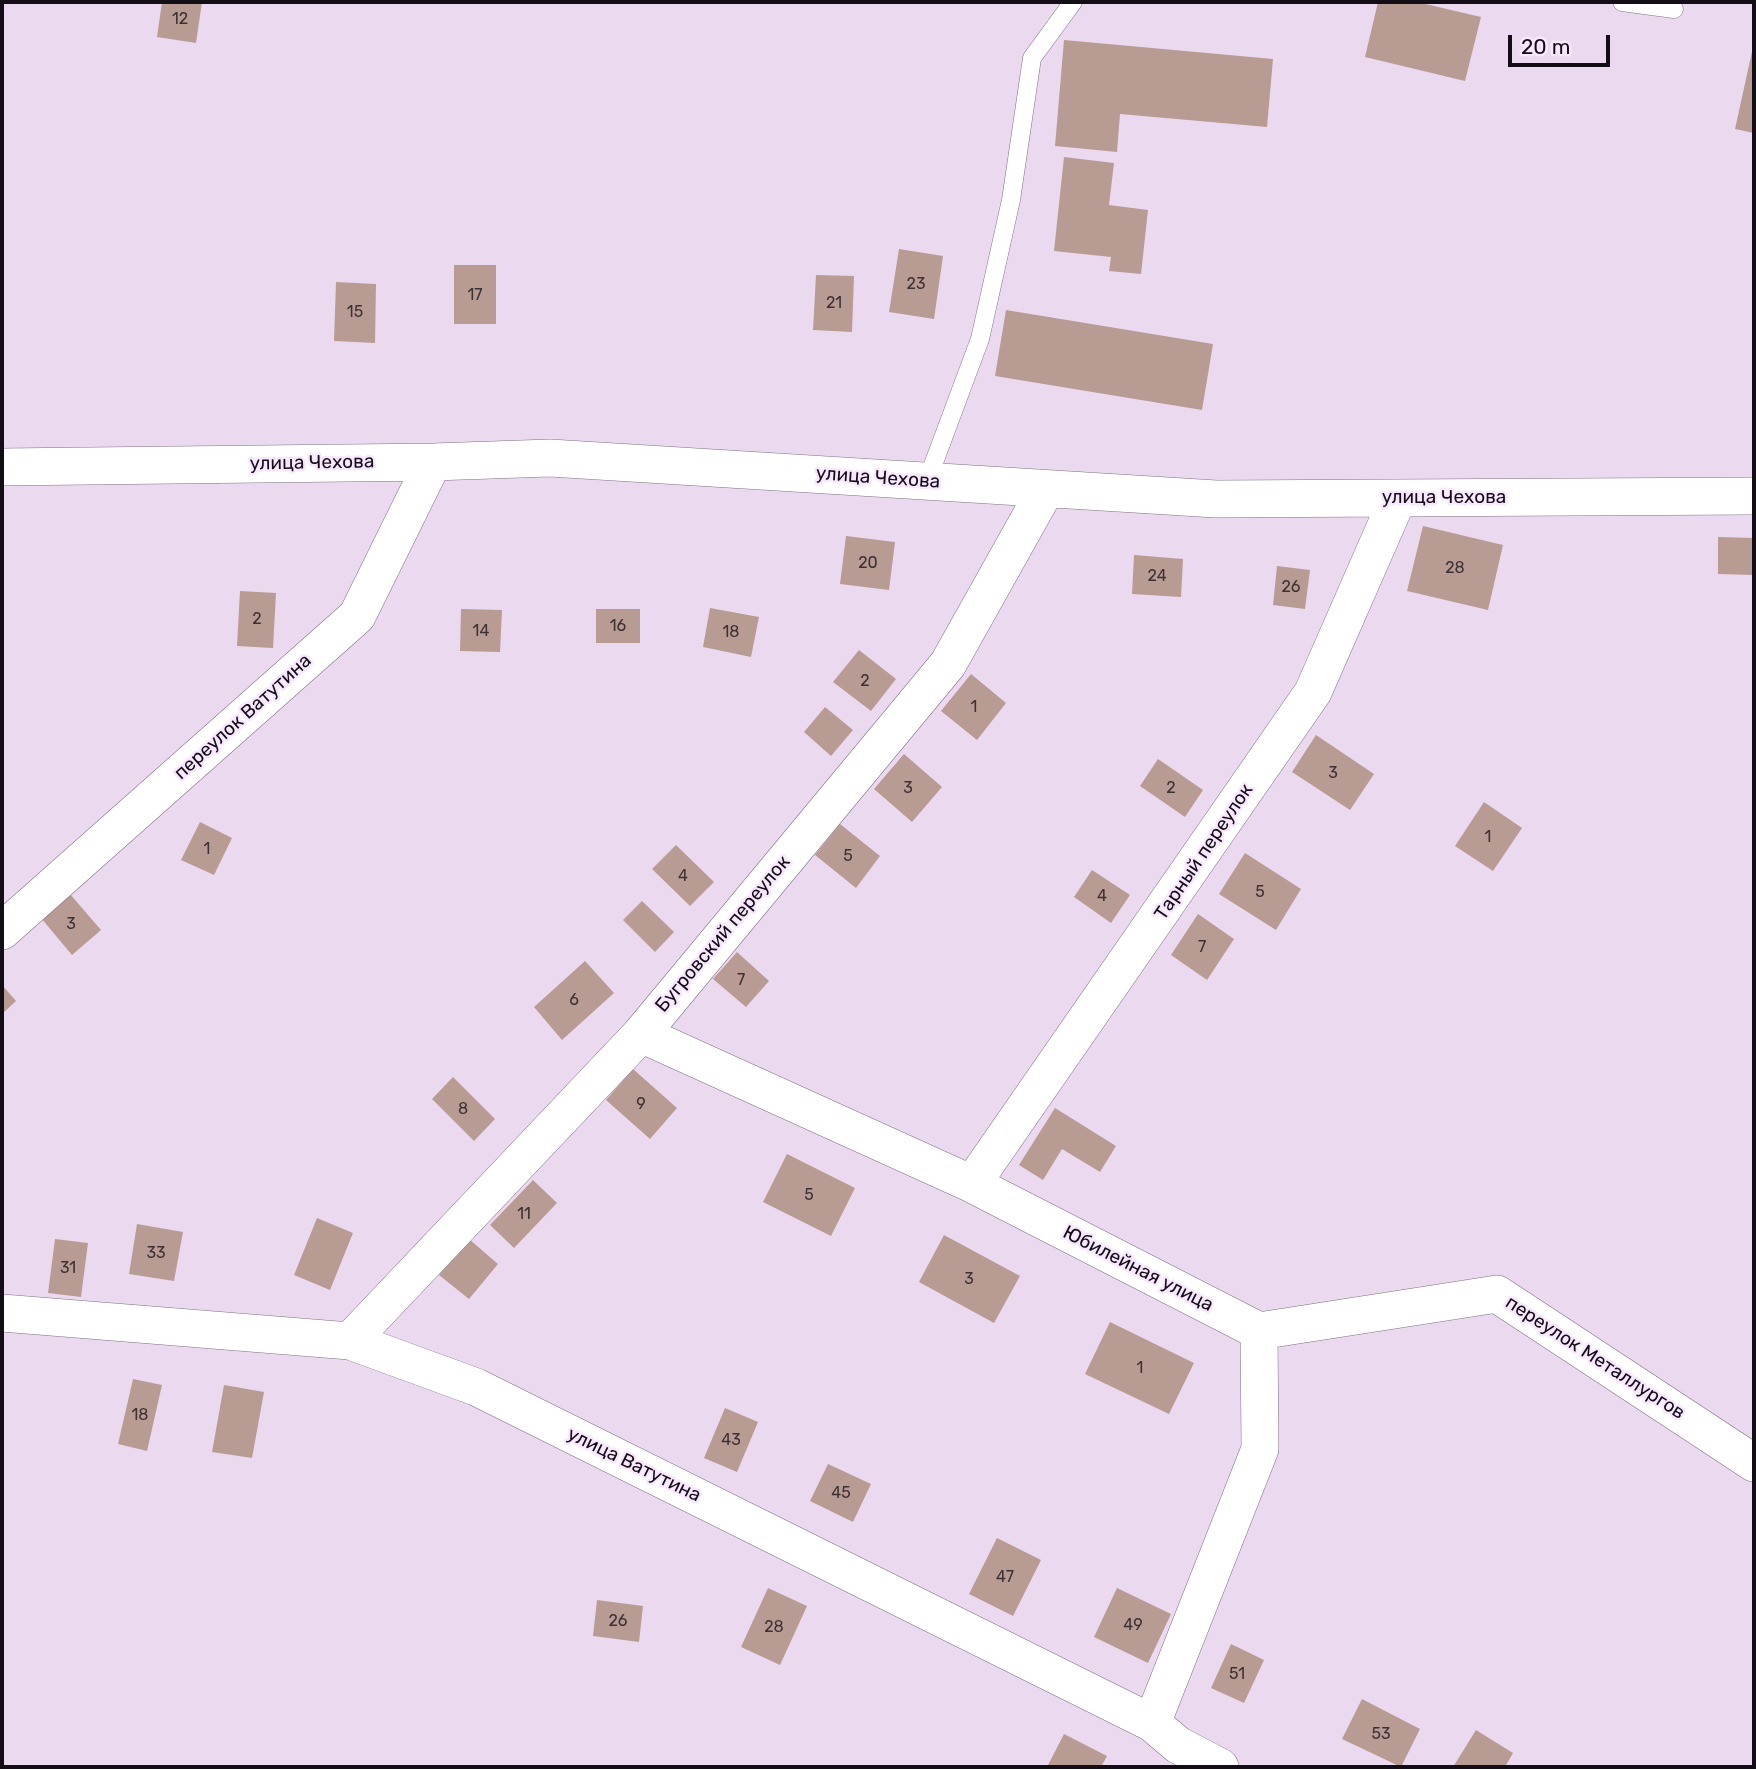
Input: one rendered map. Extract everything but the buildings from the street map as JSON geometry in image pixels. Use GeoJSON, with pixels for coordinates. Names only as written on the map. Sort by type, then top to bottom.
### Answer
{"type":"FeatureCollection","features":[{"type":"Feature","properties":{"kind":"street","name":"улица Чехова"},"geometry":{"type":"LineString","coordinates":[[2,467],[550,458],[1216,499],[1754,496]]}},
{"type":"Feature","properties":{"kind":"street","name":"переулок Ватутина"},"geometry":{"type":"LineString","coordinates":[[2,931],[357,616],[433,462]]}},
{"type":"Feature","properties":{"kind":"street","name":"Бугровский переулок"},"geometry":{"type":"LineString","coordinates":[[350,1341],[641,1034],[948,664],[1046,489]]}},
{"type":"Feature","properties":{"kind":"street","name":"Тарный переулок"},"geometry":{"type":"LineString","coordinates":[[972,1184],[1313,692],[1398,498]]}},
{"type":"Feature","properties":{"kind":"street","name":"Юбилейная улица"},"geometry":{"type":"LineString","coordinates":[[641,1034],[972,1184],[1259,1331]]}},
{"type":"Feature","properties":{"kind":"street","name":"переулок Металлургов"},"geometry":{"type":"LineString","coordinates":[[1259,1331],[1497,1294],[1754,1463]]}},
{"type":"Feature","properties":{"kind":"street","name":"улица Ватутина"},"geometry":{"type":"LineString","coordinates":[[2,1313],[350,1341],[477,1387],[1165,1745],[1220,1767]]}},
{"type":"Feature","properties":{"kind":"street"},"geometry":{"type":"LineString","coordinates":[[1165,1745],[1260,1450],[1259,1331]]}},
{"type":"Feature","properties":{"kind":"lane"},"geometry":{"type":"LineString","coordinates":[[927,481],[980,339],[1011,200],[1032,58],[1073,2]]}},
{"type":"Feature","properties":{"kind":"lane"},"geometry":{"type":"LineString","coordinates":[[1622,2],[1674,9]]}}]}
